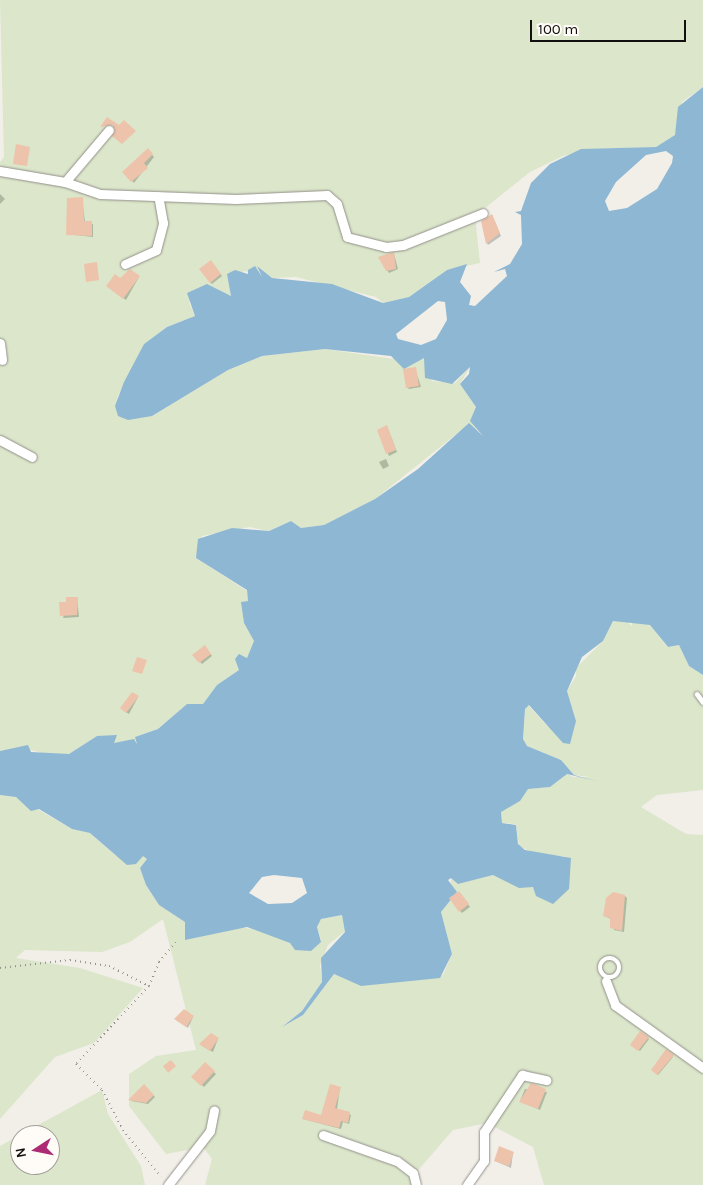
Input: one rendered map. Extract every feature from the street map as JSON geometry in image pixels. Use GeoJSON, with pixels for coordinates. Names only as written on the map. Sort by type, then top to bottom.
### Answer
{"type":"FeatureCollection","features":[{"type":"Feature","properties":{"kind":"street"},"geometry":{"type":"LineString","coordinates":[[65,182],[109,130]]}},
{"type":"Feature","properties":{"kind":"street"},"geometry":{"type":"LineString","coordinates":[[0,171],[65,182],[100,194],[158,196],[192,194],[236,199],[327,195],[336,204],[347,237],[386,247],[403,245],[483,213]]}},
{"type":"Feature","properties":{"kind":"street"},"geometry":{"type":"LineString","coordinates":[[125,264],[156,250],[163,223],[158,196]]}},
{"type":"Feature","properties":{"kind":"street"},"geometry":{"type":"LineString","coordinates":[[0,344],[2,360]]}},
{"type":"Feature","properties":{"kind":"street"},"geometry":{"type":"LineString","coordinates":[[0,440],[32,457]]}},
{"type":"Feature","properties":{"kind":"street"},"geometry":{"type":"LineString","coordinates":[[606,981],[615,1005],[703,1068]]}},
{"type":"Feature","properties":{"kind":"street"},"geometry":{"type":"LineString","coordinates":[[467,1185],[484,1161],[484,1132],[522,1075],[546,1080]]}},
{"type":"Feature","properties":{"kind":"street"},"geometry":{"type":"LineString","coordinates":[[168,1185],[210,1131],[214,1110]]}},
{"type":"Feature","properties":{"kind":"street"},"geometry":{"type":"LineString","coordinates":[[323,1135],[397,1161],[413,1173],[416,1185]]}},
{"type":"Feature","properties":{"kind":"lane"},"geometry":{"type":"LineString","coordinates":[[697,694],[703,702]]}},
{"type":"Feature","properties":{"kind":"lane"},"geometry":{"type":"LineString","coordinates":[[613,958],[621,966],[606,981],[601,964],[613,958]]}},
{"type":"Feature","properties":{"kind":"path"},"geometry":{"type":"LineString","coordinates":[[168,1185],[123,1130],[102,1090],[76,1064],[149,986],[159,962],[176,942]]}},
{"type":"Feature","properties":{"kind":"path"},"geometry":{"type":"LineString","coordinates":[[0,968],[70,960],[110,966],[149,986]]}},
{"type":"Feature","properties":{"kind":"green space"},"geometry":{"type":"Polygon","coordinates":[[[0,0],[703,0],[703,87],[682,102],[675,135],[656,147],[595,149],[563,156],[530,172],[475,216],[480,263],[447,270],[409,297],[383,303],[376,297],[296,277],[272,278],[257,267],[262,277],[245,271],[228,275],[231,296],[209,285],[189,302],[195,316],[167,327],[144,344],[117,398],[152,416],[228,370],[262,356],[325,349],[414,362],[424,358],[432,381],[455,383],[470,367],[460,384],[476,407],[484,435],[469,424],[375,499],[324,525],[301,528],[291,521],[268,531],[250,527],[202,536],[196,558],[247,591],[248,601],[242,602],[244,623],[254,641],[247,658],[239,654],[239,670],[217,685],[203,704],[187,704],[158,729],[135,737],[139,743],[134,740],[114,743],[97,736],[69,754],[50,755],[23,748],[0,751],[0,162],[4,157],[0,0]]]}},
{"type":"Feature","properties":{"kind":"green space"},"geometry":{"type":"Polygon","coordinates":[[[624,619],[632,626],[632,622],[650,625],[667,647],[679,645],[689,666],[703,675],[703,790],[657,795],[641,807],[686,834],[703,835],[703,1185],[544,1185],[533,1147],[487,1123],[453,1130],[414,1175],[420,1185],[205,1185],[212,1159],[203,1147],[166,1154],[129,1106],[129,1074],[156,1056],[196,1050],[163,919],[130,942],[102,952],[25,950],[16,958],[80,968],[143,988],[94,1043],[55,1057],[0,1119],[0,795],[16,797],[72,829],[90,833],[116,856],[143,855],[147,859],[140,868],[146,885],[159,905],[185,922],[185,939],[233,926],[263,931],[290,943],[321,940],[317,927],[321,919],[342,915],[345,931],[328,945],[320,965],[322,982],[302,1011],[282,1027],[303,1015],[334,974],[361,986],[443,975],[452,954],[441,912],[450,901],[451,877],[458,884],[493,875],[561,896],[565,856],[541,856],[519,846],[516,824],[502,823],[501,812],[528,789],[550,787],[567,774],[573,777],[590,777],[574,775],[561,760],[527,746],[523,739],[525,709],[528,705],[547,726],[576,721],[567,691],[576,676],[576,668],[603,641],[613,621],[624,619]]]}},
{"type":"Feature","properties":{"kind":"green space"},"geometry":{"type":"Polygon","coordinates":[[[102,1090],[108,1114],[141,1166],[145,1185],[0,1185],[0,1146],[10,1140],[10,1175],[60,1175],[60,1125],[38,1125],[102,1090]]]}},
{"type":"Feature","properties":{"kind":"water"},"geometry":{"type":"Polygon","coordinates":[[[703,87],[703,675],[689,666],[679,645],[668,647],[650,625],[613,621],[603,641],[582,657],[567,691],[576,721],[570,744],[563,743],[529,705],[525,709],[523,739],[527,746],[561,760],[574,775],[596,781],[567,774],[550,787],[528,789],[520,801],[501,812],[502,823],[516,825],[518,844],[525,850],[571,858],[569,889],[553,904],[536,896],[533,887],[519,888],[493,875],[458,884],[451,878],[448,880],[457,892],[441,912],[452,954],[440,978],[361,986],[334,974],[303,1015],[282,1027],[302,1011],[322,982],[321,958],[345,932],[342,915],[321,919],[317,927],[321,942],[311,951],[295,950],[290,943],[247,927],[185,940],[185,922],[159,905],[146,885],[140,868],[147,859],[143,856],[136,864],[127,865],[90,833],[72,829],[39,809],[31,811],[16,797],[0,795],[0,751],[28,745],[31,752],[69,754],[97,736],[117,735],[114,743],[134,739],[137,744],[135,737],[158,729],[187,704],[203,704],[217,685],[239,670],[235,659],[239,654],[247,658],[254,641],[244,623],[241,602],[248,601],[247,590],[196,558],[198,539],[232,528],[269,531],[291,521],[301,528],[324,525],[375,499],[418,469],[469,423],[483,436],[470,421],[476,407],[460,384],[469,374],[470,367],[452,384],[425,378],[424,358],[404,369],[391,356],[325,349],[262,356],[228,370],[152,416],[128,420],[118,416],[115,406],[124,382],[144,344],[167,327],[195,316],[187,293],[207,284],[231,296],[227,274],[235,270],[248,274],[248,270],[255,266],[262,277],[257,266],[272,278],[332,284],[383,303],[409,297],[447,270],[467,264],[460,282],[471,296],[469,305],[475,306],[507,276],[505,269],[494,272],[510,264],[522,244],[521,215],[515,212],[521,211],[531,183],[550,164],[581,149],[656,147],[675,135],[678,107],[703,87]],[[666,151],[646,155],[616,182],[605,201],[609,211],[627,208],[657,189],[672,163],[673,156],[666,151]],[[438,301],[396,334],[398,339],[421,345],[436,339],[447,320],[445,302],[438,301]],[[274,875],[262,877],[249,893],[268,904],[292,903],[307,893],[302,878],[274,875]]]}},
{"type":"Feature","properties":{"kind":"building"},"geometry":{"type":"Polygon","coordinates":[[[107,117],[119,125],[124,120],[136,131],[122,144],[112,136],[113,125],[100,127],[107,117]]]}},
{"type":"Feature","properties":{"kind":"building"},"geometry":{"type":"Polygon","coordinates":[[[16,144],[30,147],[27,166],[13,164],[16,144]]]}},
{"type":"Feature","properties":{"kind":"building"},"geometry":{"type":"Polygon","coordinates":[[[148,148],[153,154],[144,163],[148,168],[131,182],[122,172],[148,148]]]}},
{"type":"Feature","properties":{"kind":"building"},"geometry":{"type":"Polygon","coordinates":[[[83,197],[84,221],[92,221],[92,236],[66,235],[67,198],[83,197]]]}},
{"type":"Feature","properties":{"kind":"building"},"geometry":{"type":"Polygon","coordinates":[[[492,214],[500,233],[486,244],[481,221],[492,214]]]}},
{"type":"Feature","properties":{"kind":"building"},"geometry":{"type":"Polygon","coordinates":[[[394,252],[396,269],[386,271],[378,257],[394,252]]]}},
{"type":"Feature","properties":{"kind":"building"},"geometry":{"type":"Polygon","coordinates":[[[211,260],[221,274],[210,283],[199,269],[211,260]]]}},
{"type":"Feature","properties":{"kind":"building"},"geometry":{"type":"Polygon","coordinates":[[[97,262],[99,280],[86,282],[84,264],[97,262]]]}},
{"type":"Feature","properties":{"kind":"building"},"geometry":{"type":"Polygon","coordinates":[[[130,269],[140,276],[123,299],[106,286],[115,274],[120,278],[130,269]]]}},
{"type":"Feature","properties":{"kind":"building"},"geometry":{"type":"Polygon","coordinates":[[[416,367],[419,386],[406,388],[403,369],[416,367]]]}},
{"type":"Feature","properties":{"kind":"building"},"geometry":{"type":"Polygon","coordinates":[[[387,425],[396,450],[386,454],[377,430],[387,425]]]}},
{"type":"Feature","properties":{"kind":"building"},"geometry":{"type":"Polygon","coordinates":[[[66,597],[78,597],[77,615],[60,616],[59,602],[66,602],[66,597]]]}},
{"type":"Feature","properties":{"kind":"building"},"geometry":{"type":"Polygon","coordinates":[[[205,645],[211,654],[199,663],[192,655],[205,645]]]}},
{"type":"Feature","properties":{"kind":"building"},"geometry":{"type":"Polygon","coordinates":[[[137,657],[147,660],[142,674],[132,671],[137,657]]]}},
{"type":"Feature","properties":{"kind":"building"},"geometry":{"type":"Polygon","coordinates":[[[132,692],[139,696],[126,713],[120,708],[132,692]]]}},
{"type":"Feature","properties":{"kind":"building"},"geometry":{"type":"Polygon","coordinates":[[[459,891],[469,904],[459,912],[449,898],[459,891]]]}},
{"type":"Feature","properties":{"kind":"building"},"geometry":{"type":"Polygon","coordinates":[[[613,892],[625,895],[622,931],[610,928],[610,918],[603,916],[606,898],[613,892]]]}},
{"type":"Feature","properties":{"kind":"building"},"geometry":{"type":"Polygon","coordinates":[[[184,1009],[194,1016],[186,1027],[174,1019],[184,1009]]]}},
{"type":"Feature","properties":{"kind":"building"},"geometry":{"type":"Polygon","coordinates":[[[640,1031],[649,1037],[638,1051],[630,1045],[640,1031]]]}},
{"type":"Feature","properties":{"kind":"building"},"geometry":{"type":"Polygon","coordinates":[[[211,1033],[219,1038],[210,1051],[199,1044],[211,1033]]]}},
{"type":"Feature","properties":{"kind":"building"},"geometry":{"type":"Polygon","coordinates":[[[666,1049],[674,1055],[657,1075],[651,1070],[666,1049]]]}},
{"type":"Feature","properties":{"kind":"building"},"geometry":{"type":"Polygon","coordinates":[[[171,1060],[176,1066],[168,1073],[163,1066],[171,1060]]]}},
{"type":"Feature","properties":{"kind":"building"},"geometry":{"type":"Polygon","coordinates":[[[205,1062],[215,1071],[201,1086],[191,1077],[205,1062]]]}},
{"type":"Feature","properties":{"kind":"building"},"geometry":{"type":"Polygon","coordinates":[[[531,1083],[546,1089],[538,1109],[519,1102],[531,1083]]]}},
{"type":"Feature","properties":{"kind":"building"},"geometry":{"type":"Polygon","coordinates":[[[144,1084],[154,1095],[146,1103],[128,1100],[144,1084]]]}},
{"type":"Feature","properties":{"kind":"building"},"geometry":{"type":"Polygon","coordinates":[[[330,1084],[341,1087],[335,1108],[350,1112],[348,1123],[341,1121],[339,1128],[302,1119],[305,1110],[321,1115],[330,1084]]]}},
{"type":"Feature","properties":{"kind":"building"},"geometry":{"type":"Polygon","coordinates":[[[499,1146],[514,1152],[509,1166],[494,1161],[499,1146]]]}}]}
